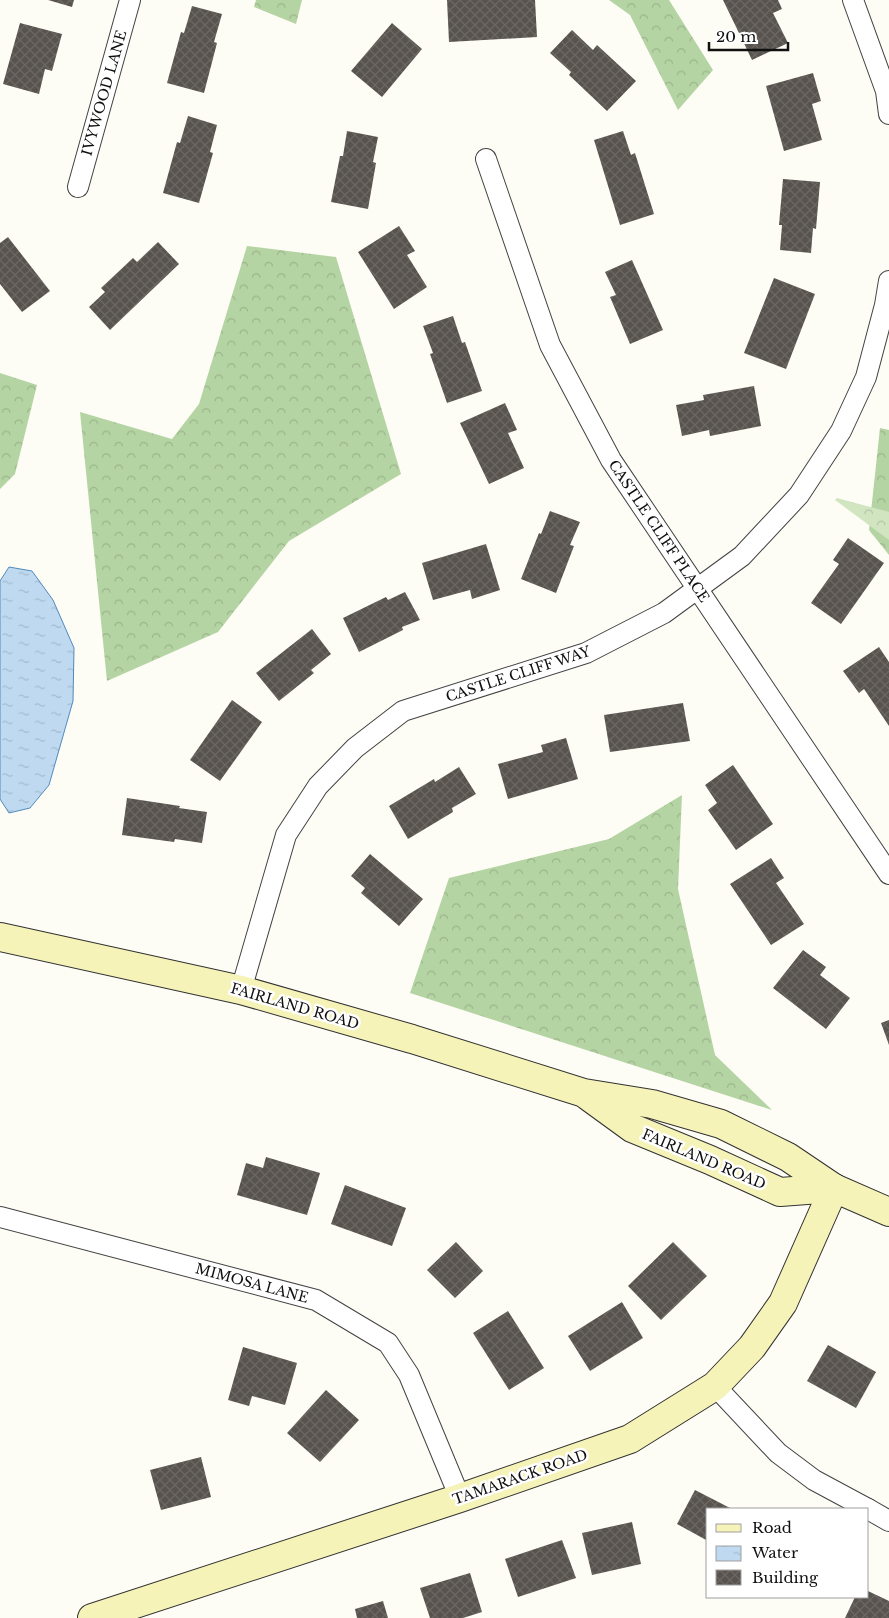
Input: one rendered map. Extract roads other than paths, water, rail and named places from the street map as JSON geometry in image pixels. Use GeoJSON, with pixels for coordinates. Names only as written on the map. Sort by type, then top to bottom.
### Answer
{"type":"FeatureCollection","features":[{"type":"Feature","properties":{"kind":"main road","name":"FAIRLAND ROAD"},"geometry":{"type":"LineString","coordinates":[[0,937],[241,990],[412,1039],[584,1094],[652,1104],[720,1124],[788,1157],[834,1188],[889,1212]]}},
{"type":"Feature","properties":{"kind":"main road","name":"FAIRLAND ROAD"},"geometry":{"type":"LineString","coordinates":[[584,1094],[632,1128],[710,1160],[780,1192],[834,1188]]}},
{"type":"Feature","properties":{"kind":"main road","name":"TAMARACK ROAD"},"geometry":{"type":"LineString","coordinates":[[92,1618],[460,1498],[630,1439],[715,1386],[752,1347],[783,1303],[834,1188]]}},
{"type":"Feature","properties":{"kind":"street","name":"IVYWOOD LANE"},"geometry":{"type":"LineString","coordinates":[[78,187],[130,0]]}},
{"type":"Feature","properties":{"kind":"street"},"geometry":{"type":"LineString","coordinates":[[853,0],[886,91],[889,114]]}},
{"type":"Feature","properties":{"kind":"street","name":"CASTLE CLIFF PLACE"},"geometry":{"type":"LineString","coordinates":[[486,159],[550,345],[611,460],[889,874]]}},
{"type":"Feature","properties":{"kind":"street","name":"CASTLE CLIFF WAY"},"geometry":{"type":"LineString","coordinates":[[241,990],[286,835],[318,786],[355,748],[402,712],[586,653],[664,613],[742,556],[799,495],[841,431],[866,377],[887,303],[889,281]]}},
{"type":"Feature","properties":{"kind":"street","name":"MIMOSA LANE"},"geometry":{"type":"LineString","coordinates":[[0,1217],[316,1300],[388,1344],[409,1375],[460,1498]]}},
{"type":"Feature","properties":{"kind":"street"},"geometry":{"type":"LineString","coordinates":[[715,1386],[778,1453],[814,1480],[866,1508]]}},
{"type":"Feature","properties":{"kind":"street"},"geometry":{"type":"LineString","coordinates":[[869,1510],[889,1521]]}},
{"type":"Feature","properties":{"kind":"water"},"geometry":{"type":"Polygon","coordinates":[[[9,567],[32,571],[53,600],[74,648],[73,701],[49,785],[30,808],[9,813],[0,799],[0,581],[9,567]]]}}]}
